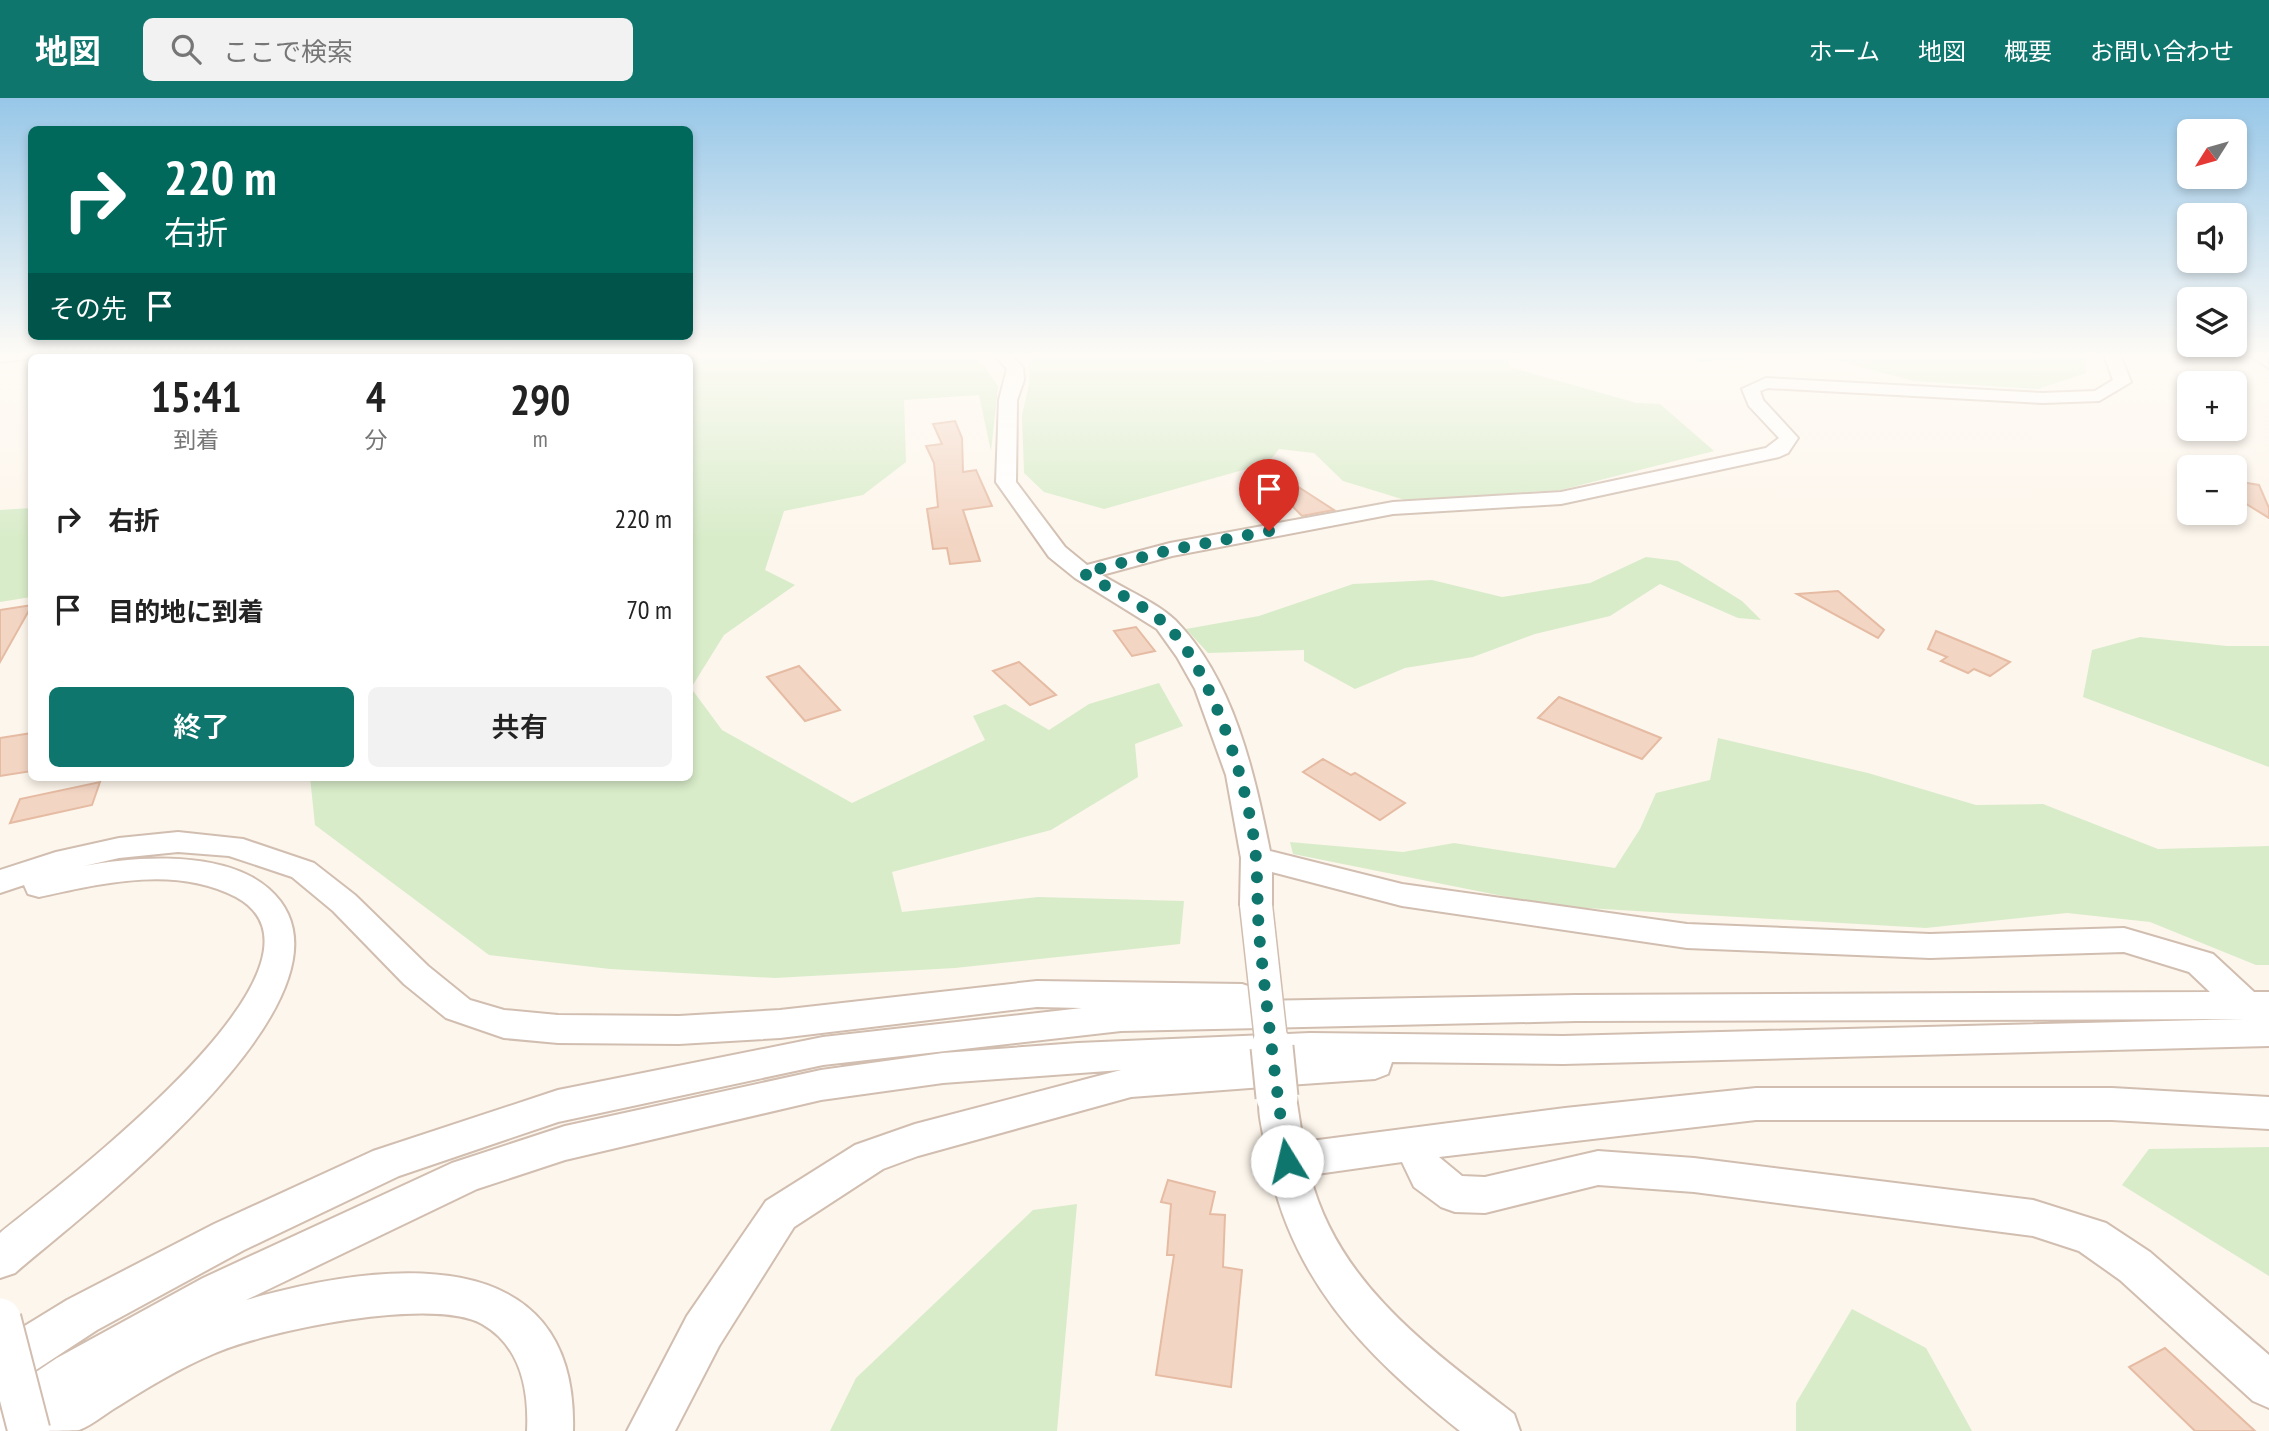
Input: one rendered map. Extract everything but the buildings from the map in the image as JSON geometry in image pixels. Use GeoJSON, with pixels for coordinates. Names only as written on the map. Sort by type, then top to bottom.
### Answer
{"type":"FeatureCollection","features":[{"type":"Feature","properties":{"kind":"street"},"geometry":{"type":"LineString","coordinates":[[1008,416],[1006,482],[1057,552],[1083,573],[1165,624],[1189,655],[1208,689],[1240,775],[1256,858],[1256,905],[1277,1097],[1287,1161],[1301,1212],[1319,1254],[1366,1317],[1421,1370],[1497,1431]]}},
{"type":"Feature","properties":{"kind":"street"},"geometry":{"type":"LineString","coordinates":[[1083,573],[1170,550],[1393,508],[1562,498],[1772,453],[1781,449],[1789,438],[1768,416]]}},
{"type":"Feature","properties":{"kind":"street"},"geometry":{"type":"LineString","coordinates":[[0,882],[56,863],[119,848],[178,842],[232,846],[303,870],[344,903],[415,975],[458,1009],[505,1024],[558,1029],[679,1030],[780,1024],[1037,994],[1125,993],[1576,1008],[2264,1023]]}},
{"type":"Feature","properties":{"kind":"street"},"geometry":{"type":"LineString","coordinates":[[1256,858],[1402,895],[1687,936],[1930,946],[2124,940],[2201,963],[2264,1023]]}},
{"type":"Feature","properties":{"kind":"street"},"geometry":{"type":"LineString","coordinates":[[0,897],[89,875],[144,868],[202,872],[241,884],[261,897],[274,913],[281,940],[275,973],[257,1008],[228,1051],[158,1122],[0,1259]]}},
{"type":"Feature","properties":{"kind":"street"},"geometry":{"type":"LineString","coordinates":[[0,1367],[82,1315],[205,1250],[374,1168],[558,1106],[823,1051],[1121,1017],[1576,1008]]}},
{"type":"Feature","properties":{"kind":"street"},"geometry":{"type":"LineString","coordinates":[[650,1431],[703,1331],[780,1214],[869,1157],[915,1140],[1131,1082],[1563,1050],[2264,1023]]}},
{"type":"Feature","properties":{"kind":"street"},"geometry":{"type":"LineString","coordinates":[[0,1424],[73,1374],[218,1292],[466,1175],[565,1143],[821,1085],[943,1068],[1078,1058],[1310,1047],[1563,1050]]}},
{"type":"Feature","properties":{"kind":"street"},"geometry":{"type":"LineString","coordinates":[[1287,1161],[1565,1124],[1756,1104],[2112,1104],[2269,1113]]}},
{"type":"Feature","properties":{"kind":"street"},"geometry":{"type":"LineString","coordinates":[[1413,1146],[1429,1175],[1455,1194],[1485,1195],[1598,1168],[1694,1175],[2033,1218],[2091,1236],[2135,1266],[2269,1385]]}},
{"type":"Feature","properties":{"kind":"street"},"geometry":{"type":"LineString","coordinates":[[36,1431],[143,1366],[226,1327],[362,1297],[429,1294],[492,1305],[526,1333],[541,1362],[550,1391],[550,1431]]}},
{"type":"Feature","properties":{"kind":"street"},"geometry":{"type":"LineString","coordinates":[[0,1319],[29,1431]]}},
{"type":"Feature","properties":{"kind":"green space"},"geometry":{"type":"Polygon","coordinates":[[[693,416],[905,416],[906,462],[863,495],[784,511],[765,570],[795,585],[724,635],[693,685],[693,416]]]}},
{"type":"Feature","properties":{"kind":"green space"},"geometry":{"type":"Polygon","coordinates":[[[984,416],[995,416],[991,451],[984,416]]]}},
{"type":"Feature","properties":{"kind":"green space"},"geometry":{"type":"Polygon","coordinates":[[[1022,416],[1674,416],[1714,451],[1561,490],[1405,500],[1343,481],[1314,453],[1279,449],[1268,463],[1104,509],[1044,492],[1024,473],[1022,416]]]}},
{"type":"Feature","properties":{"kind":"green space"},"geometry":{"type":"Polygon","coordinates":[[[28,508],[28,597],[0,602],[0,510],[28,508]]]}},
{"type":"Feature","properties":{"kind":"green space"},"geometry":{"type":"Polygon","coordinates":[[[1646,557],[1678,561],[1742,601],[1761,620],[1738,618],[1660,584],[1610,616],[1535,634],[1473,657],[1405,668],[1355,689],[1304,661],[1304,650],[1208,653],[1186,629],[1259,616],[1353,584],[1432,580],[1502,597],[1590,583],[1646,557]]]}},
{"type":"Feature","properties":{"kind":"green space"},"geometry":{"type":"Polygon","coordinates":[[[2140,637],[2227,646],[2269,646],[2269,767],[2083,697],[2092,650],[2140,637]]]}},
{"type":"Feature","properties":{"kind":"green space"},"geometry":{"type":"Polygon","coordinates":[[[1159,683],[1183,726],[1135,744],[1138,777],[1051,830],[892,872],[902,912],[1038,897],[1184,901],[1180,944],[955,968],[775,978],[610,969],[489,955],[315,825],[310,781],[693,781],[693,691],[722,730],[852,803],[985,740],[973,716],[1005,704],[1049,730],[1089,704],[1159,683]]]}},
{"type":"Feature","properties":{"kind":"green space"},"geometry":{"type":"Polygon","coordinates":[[[1718,738],[1868,773],[1976,805],[2043,804],[2158,849],[2269,846],[2269,965],[2256,965],[2150,922],[2067,913],[1926,928],[1552,906],[1293,854],[1290,842],[1403,852],[1454,843],[1615,868],[1640,829],[1656,793],[1710,780],[1718,738]]]}},
{"type":"Feature","properties":{"kind":"green space"},"geometry":{"type":"Polygon","coordinates":[[[2269,1147],[2269,1276],[2122,1185],[2149,1149],[2269,1147]]]}},
{"type":"Feature","properties":{"kind":"green space"},"geometry":{"type":"Polygon","coordinates":[[[1077,1204],[1057,1431],[830,1431],[856,1378],[1033,1210],[1077,1204]]]}},
{"type":"Feature","properties":{"kind":"green space"},"geometry":{"type":"Polygon","coordinates":[[[1852,1309],[1926,1348],[1972,1431],[1796,1431],[1796,1403],[1852,1309]]]}},
{"type":"Feature","properties":{"kind":"route"},"geometry":{"type":"LineString","coordinates":[[1269,531],[1170,550],[1083,573],[1165,624],[1189,655],[1208,689],[1240,775],[1256,858],[1256,905],[1277,1097],[1287,1161]]}}]}
